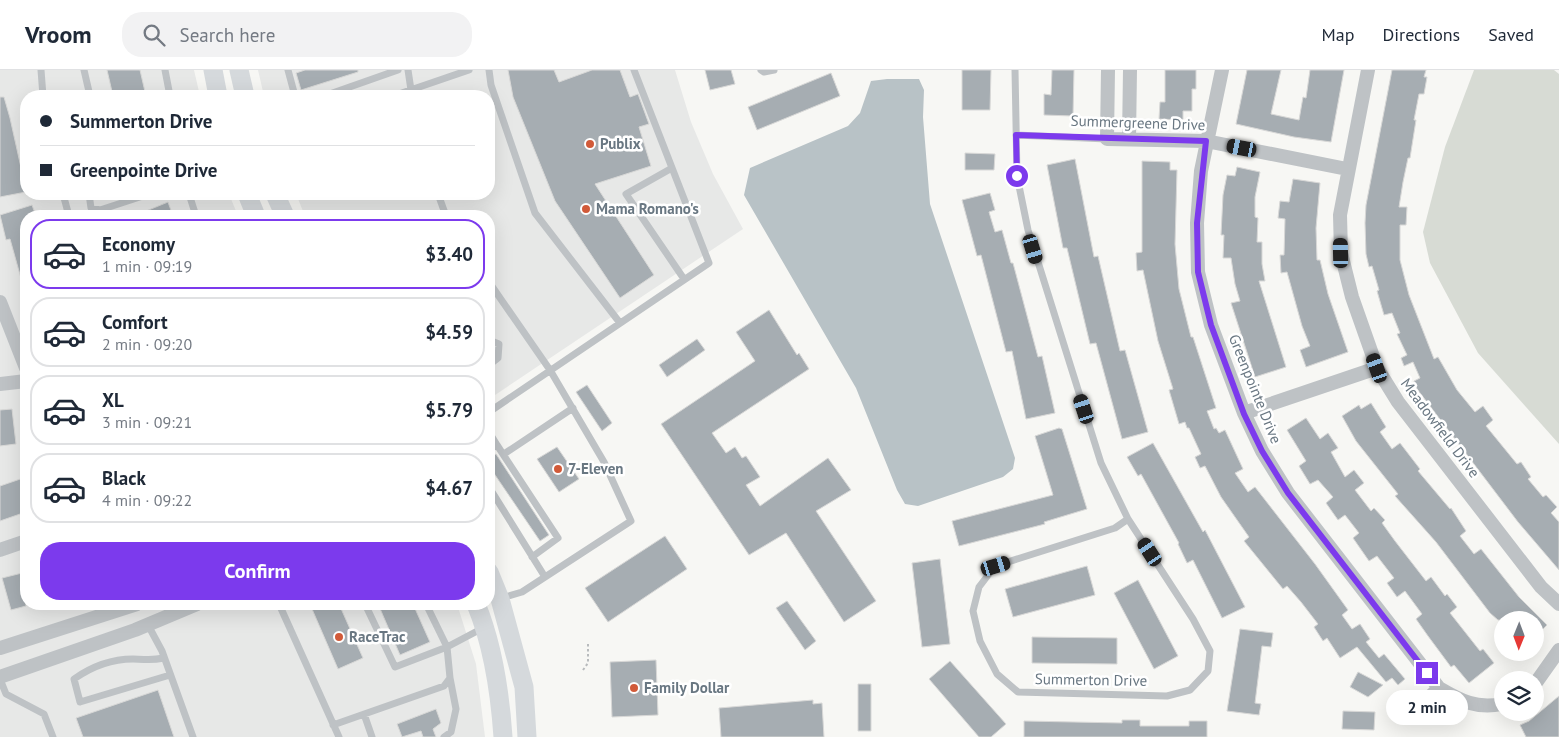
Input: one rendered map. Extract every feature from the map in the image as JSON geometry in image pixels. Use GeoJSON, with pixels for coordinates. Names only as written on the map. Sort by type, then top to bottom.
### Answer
{"type":"FeatureCollection","features":[{"type":"Feature","properties":{"kind":"main road"},"geometry":{"type":"LineString","coordinates":[[213,70],[217,90]]}},
{"type":"Feature","properties":{"kind":"main road"},"geometry":{"type":"LineString","coordinates":[[238,70],[243,90]]}},
{"type":"Feature","properties":{"kind":"main road"},"geometry":{"type":"LineString","coordinates":[[495,587],[524,687],[527,737]]}},
{"type":"Feature","properties":{"kind":"main road"},"geometry":{"type":"LineString","coordinates":[[479,610],[486,626],[501,708],[503,737]]}},
{"type":"Feature","properties":{"kind":"street"},"geometry":{"type":"LineString","coordinates":[[1107,139],[1108,70]]}},
{"type":"Feature","properties":{"kind":"street"},"geometry":{"type":"LineString","coordinates":[[1129,139],[1130,70]]}},
{"type":"Feature","properties":{"kind":"street","name":"Greenpointe Drive"},"geometry":{"type":"LineString","coordinates":[[1222,70],[1206,141],[1197,223],[1198,272],[1211,325],[1244,414],[1262,451],[1288,493],[1439,688],[1463,702],[1487,707],[1494,706]]}},
{"type":"Feature","properties":{"kind":"street","name":"Meadowfield Drive"},"geometry":{"type":"LineString","coordinates":[[1368,70],[1347,169],[1340,215],[1341,253],[1352,297],[1377,368],[1398,402],[1541,587],[1559,604]]}},
{"type":"Feature","properties":{"kind":"street","name":"Summergreene Drive"},"geometry":{"type":"LineString","coordinates":[[1107,139],[1206,141],[1347,169]]}},
{"type":"Feature","properties":{"kind":"street"},"geometry":{"type":"LineString","coordinates":[[0,302],[20,353]]}},
{"type":"Feature","properties":{"kind":"street"},"geometry":{"type":"LineString","coordinates":[[1244,414],[1377,368]]}},
{"type":"Feature","properties":{"kind":"street"},"geometry":{"type":"LineString","coordinates":[[0,384],[20,382]]}},
{"type":"Feature","properties":{"kind":"street"},"geometry":{"type":"LineString","coordinates":[[0,550],[20,543]]}},
{"type":"Feature","properties":{"kind":"street"},"geometry":{"type":"LineString","coordinates":[[0,648],[119,610]]}},
{"type":"Feature","properties":{"kind":"street"},"geometry":{"type":"LineString","coordinates":[[0,678],[148,625],[183,610]]}},
{"type":"Feature","properties":{"kind":"street"},"geometry":{"type":"LineString","coordinates":[[1544,671],[1559,650]]}},
{"type":"Feature","properties":{"kind":"street"},"geometry":{"type":"LineString","coordinates":[[1408,718],[1439,688]]}},
{"type":"Feature","properties":{"kind":"lane"},"geometry":{"type":"LineString","coordinates":[[41,70],[43,90]]}},
{"type":"Feature","properties":{"kind":"lane"},"geometry":{"type":"LineString","coordinates":[[84,70],[89,90]]}},
{"type":"Feature","properties":{"kind":"lane"},"geometry":{"type":"LineString","coordinates":[[165,70],[169,90]]}},
{"type":"Feature","properties":{"kind":"lane"},"geometry":{"type":"LineString","coordinates":[[288,70],[293,90]]}},
{"type":"Feature","properties":{"kind":"lane"},"geometry":{"type":"LineString","coordinates":[[340,90],[398,70]]}},
{"type":"Feature","properties":{"kind":"lane"},"geometry":{"type":"LineString","coordinates":[[408,70],[411,90],[469,70]]}},
{"type":"Feature","properties":{"kind":"lane"},"geometry":{"type":"LineString","coordinates":[[489,70],[493,90]]}},
{"type":"Feature","properties":{"kind":"lane"},"geometry":{"type":"LineString","coordinates":[[495,408],[709,263],[634,70]]}},
{"type":"Feature","properties":{"kind":"lane"},"geometry":{"type":"LineString","coordinates":[[761,70],[774,70]]}},
{"type":"Feature","properties":{"kind":"lane","name":"Summerton Drive"},"geometry":{"type":"LineString","coordinates":[[1015,70],[1017,176],[1028,230],[1101,463],[1128,519],[1193,618],[1210,651],[1208,671],[1190,690],[1167,696],[1018,692],[997,674],[980,640],[973,612],[979,587],[996,566],[1115,528],[1128,519]]}},
{"type":"Feature","properties":{"kind":"lane"},"geometry":{"type":"LineString","coordinates":[[495,96],[536,212],[620,323]]}},
{"type":"Feature","properties":{"kind":"lane","name":"Summergreene Drive"},"geometry":{"type":"LineString","coordinates":[[1016,135],[1107,139]]}},
{"type":"Feature","properties":{"kind":"lane"},"geometry":{"type":"LineString","coordinates":[[672,168],[626,194],[684,279]]}},
{"type":"Feature","properties":{"kind":"lane"},"geometry":{"type":"LineString","coordinates":[[90,200],[91,208],[100,210],[131,200]]}},
{"type":"Feature","properties":{"kind":"lane"},"geometry":{"type":"LineString","coordinates":[[495,291],[550,370],[573,408],[604,462],[631,522],[522,592],[500,599]]}},
{"type":"Feature","properties":{"kind":"lane"},"geometry":{"type":"LineString","coordinates":[[495,342],[499,344],[498,358],[495,360]]}},
{"type":"Feature","properties":{"kind":"lane"},"geometry":{"type":"LineString","coordinates":[[504,454],[573,408]]}},
{"type":"Feature","properties":{"kind":"lane"},"geometry":{"type":"LineString","coordinates":[[495,441],[558,538],[532,557]]}},
{"type":"Feature","properties":{"kind":"lane"},"geometry":{"type":"LineString","coordinates":[[495,497],[545,577]]}},
{"type":"Feature","properties":{"kind":"lane"},"geometry":{"type":"LineString","coordinates":[[283,610],[339,737]]}},
{"type":"Feature","properties":{"kind":"lane"},"geometry":{"type":"LineString","coordinates":[[368,610],[395,667],[447,647],[486,626]]}},
{"type":"Feature","properties":{"kind":"lane"},"geometry":{"type":"LineString","coordinates":[[429,610],[447,647],[456,709],[451,732],[444,737]]}},
{"type":"Feature","properties":{"kind":"lane"},"geometry":{"type":"LineString","coordinates":[[148,625],[164,658],[192,737]]}},
{"type":"Feature","properties":{"kind":"lane"},"geometry":{"type":"LineString","coordinates":[[164,658],[149,662],[134,659],[115,660],[85,672],[74,679],[80,702],[170,675]]}},
{"type":"Feature","properties":{"kind":"lane"},"geometry":{"type":"LineString","coordinates":[[0,678],[6,694],[44,714],[53,737]]}},
{"type":"Feature","properties":{"kind":"lane"},"geometry":{"type":"LineString","coordinates":[[334,725],[444,686],[450,678]]}},
{"type":"Feature","properties":{"kind":"lane"},"geometry":{"type":"LineString","coordinates":[[364,714],[372,737]]}},
{"type":"Feature","properties":{"kind":"path"},"geometry":{"type":"LineString","coordinates":[[584,670],[588,663],[588,644]]}},
{"type":"Feature","properties":{"kind":"shaded area"},"geometry":{"type":"Polygon","coordinates":[[[0,70],[194,70],[199,90],[20,90],[20,200],[231,200],[236,210],[20,210],[20,610],[459,610],[476,664],[485,737],[0,737],[0,70]]]}},
{"type":"Feature","properties":{"kind":"shaded area"},"geometry":{"type":"Polygon","coordinates":[[[258,70],[675,70],[691,122],[713,174],[743,229],[495,395],[495,210],[303,210],[298,200],[495,200],[495,90],[263,90],[258,70]]]}},
{"type":"Feature","properties":{"kind":"shaded area"},"geometry":{"type":"Polygon","coordinates":[[[1474,70],[1554,70],[1559,74],[1559,444],[1478,353],[1430,263],[1423,232],[1445,147],[1474,70]]]}},
{"type":"Feature","properties":{"kind":"shaded area"},"geometry":{"type":"Polygon","coordinates":[[[919,79],[924,90],[923,117],[930,204],[1015,458],[1013,469],[1003,477],[918,506],[905,504],[897,490],[856,388],[744,195],[750,168],[848,126],[860,113],[871,81],[919,79]]]}},
{"type":"Feature","properties":{"kind":"building"},"geometry":{"type":"Polygon","coordinates":[[[107,70],[140,70],[145,90],[112,90],[107,70]]]}},
{"type":"Feature","properties":{"kind":"building"},"geometry":{"type":"Polygon","coordinates":[[[305,70],[358,70],[358,72],[301,90],[296,73],[305,70]]]}},
{"type":"Feature","properties":{"kind":"building"},"geometry":{"type":"Polygon","coordinates":[[[508,70],[554,70],[559,82],[592,70],[620,70],[630,97],[638,94],[649,124],[639,127],[651,166],[595,184],[654,275],[620,298],[555,201],[513,97],[508,70]]]}},
{"type":"Feature","properties":{"kind":"building"},"geometry":{"type":"Polygon","coordinates":[[[705,70],[731,70],[735,84],[710,90],[705,70]]]}},
{"type":"Feature","properties":{"kind":"building"},"geometry":{"type":"Polygon","coordinates":[[[962,70],[991,70],[990,110],[962,110],[962,70]]]}},
{"type":"Feature","properties":{"kind":"building"},"geometry":{"type":"Polygon","coordinates":[[[1052,70],[1074,70],[1073,116],[1044,115],[1044,94],[1051,95],[1052,70]]]}},
{"type":"Feature","properties":{"kind":"building"},"geometry":{"type":"Polygon","coordinates":[[[1165,70],[1196,70],[1196,89],[1192,89],[1192,111],[1183,111],[1183,120],[1159,119],[1160,102],[1165,102],[1165,70]]]}},
{"type":"Feature","properties":{"kind":"building"},"geometry":{"type":"Polygon","coordinates":[[[1247,70],[1281,70],[1271,114],[1299,120],[1303,97],[1306,98],[1310,70],[1344,70],[1331,142],[1294,137],[1236,124],[1247,70]]]}},
{"type":"Feature","properties":{"kind":"building"},"geometry":{"type":"Polygon","coordinates":[[[1392,70],[1426,70],[1424,77],[1427,77],[1424,94],[1419,94],[1410,158],[1408,158],[1399,207],[1407,207],[1406,225],[1400,225],[1400,260],[1409,295],[1434,359],[1438,357],[1457,390],[1475,412],[1483,406],[1493,420],[1486,426],[1517,464],[1521,462],[1531,477],[1528,479],[1543,497],[1546,495],[1557,507],[1551,513],[1559,522],[1559,570],[1518,522],[1417,389],[1414,381],[1420,378],[1413,362],[1404,366],[1401,358],[1407,355],[1397,334],[1400,333],[1392,313],[1384,315],[1372,266],[1369,267],[1366,254],[1365,223],[1366,205],[1392,70]]]}},
{"type":"Feature","properties":{"kind":"building"},"geometry":{"type":"Polygon","coordinates":[[[831,73],[840,96],[757,130],[748,107],[831,73]]]}},
{"type":"Feature","properties":{"kind":"building"},"geometry":{"type":"Polygon","coordinates":[[[0,97],[4,97],[20,163],[20,193],[0,197],[0,97]]]}},
{"type":"Feature","properties":{"kind":"building"},"geometry":{"type":"Polygon","coordinates":[[[965,153],[995,154],[994,170],[965,170],[965,153]]]}},
{"type":"Feature","properties":{"kind":"building"},"geometry":{"type":"Polygon","coordinates":[[[1075,159],[1094,257],[1098,256],[1120,351],[1125,350],[1148,432],[1122,439],[1096,343],[1090,344],[1067,248],[1063,248],[1047,165],[1075,159]]]}},
{"type":"Feature","properties":{"kind":"building"},"geometry":{"type":"Polygon","coordinates":[[[1142,161],[1170,162],[1170,170],[1177,170],[1175,244],[1179,289],[1191,337],[1193,337],[1216,408],[1207,411],[1214,429],[1216,428],[1219,433],[1225,430],[1243,469],[1235,473],[1248,492],[1255,487],[1315,564],[1348,610],[1342,615],[1352,629],[1360,624],[1370,639],[1366,642],[1379,658],[1384,654],[1405,679],[1398,685],[1392,678],[1386,682],[1357,647],[1340,658],[1327,638],[1323,641],[1314,627],[1318,624],[1301,602],[1287,586],[1283,589],[1244,541],[1249,537],[1221,497],[1205,466],[1200,468],[1195,457],[1201,454],[1189,428],[1187,428],[1185,422],[1179,424],[1169,390],[1173,389],[1158,341],[1143,270],[1137,271],[1136,253],[1142,252],[1142,161]]]}},
{"type":"Feature","properties":{"kind":"building"},"geometry":{"type":"Polygon","coordinates":[[[1237,167],[1260,172],[1255,197],[1255,217],[1258,218],[1257,242],[1262,242],[1262,264],[1265,281],[1259,281],[1286,367],[1255,377],[1231,303],[1240,301],[1231,258],[1223,258],[1224,235],[1221,235],[1223,195],[1227,175],[1235,176],[1237,167]]]}},
{"type":"Feature","properties":{"kind":"building"},"geometry":{"type":"Polygon","coordinates":[[[1293,179],[1320,183],[1316,228],[1317,260],[1320,260],[1328,294],[1348,352],[1306,367],[1300,350],[1310,346],[1302,326],[1287,272],[1281,273],[1280,255],[1284,255],[1285,219],[1278,218],[1280,201],[1289,202],[1293,179]]]}},
{"type":"Feature","properties":{"kind":"building"},"geometry":{"type":"Polygon","coordinates":[[[990,193],[995,210],[989,212],[995,232],[1002,230],[1011,263],[1013,263],[1038,357],[1042,356],[1055,413],[1026,419],[1012,351],[1006,352],[981,255],[977,256],[962,200],[990,193]]]}},
{"type":"Feature","properties":{"kind":"building"},"geometry":{"type":"Polygon","coordinates":[[[168,202],[171,210],[149,210],[168,202]]]}},
{"type":"Feature","properties":{"kind":"building"},"geometry":{"type":"Polygon","coordinates":[[[32,205],[34,210],[20,210],[20,275],[10,239],[6,240],[0,215],[32,205]]]}},
{"type":"Feature","properties":{"kind":"building"},"geometry":{"type":"Polygon","coordinates":[[[769,310],[797,355],[799,353],[809,369],[712,433],[726,453],[735,447],[742,458],[746,456],[760,477],[746,485],[760,506],[828,458],[851,490],[816,511],[876,601],[844,622],[786,533],[749,555],[661,424],[755,361],[736,332],[769,310]]]}},
{"type":"Feature","properties":{"kind":"building"},"geometry":{"type":"Polygon","coordinates":[[[697,339],[705,350],[667,377],[659,365],[697,339]]]}},
{"type":"Feature","properties":{"kind":"building"},"geometry":{"type":"Polygon","coordinates":[[[587,385],[612,423],[602,431],[576,392],[587,385]]]}},
{"type":"Feature","properties":{"kind":"building"},"geometry":{"type":"Polygon","coordinates":[[[1371,403],[1386,427],[1380,432],[1392,449],[1400,443],[1420,469],[1418,471],[1451,508],[1466,531],[1460,536],[1474,554],[1481,549],[1519,597],[1533,611],[1494,611],[1494,616],[1490,613],[1436,542],[1395,496],[1398,494],[1356,441],[1342,416],[1359,405],[1361,409],[1371,403]]]}},
{"type":"Feature","properties":{"kind":"building"},"geometry":{"type":"Polygon","coordinates":[[[12,409],[16,444],[0,446],[0,410],[12,409]]]}},
{"type":"Feature","properties":{"kind":"building"},"geometry":{"type":"Polygon","coordinates":[[[1306,418],[1320,439],[1328,433],[1338,448],[1331,452],[1345,477],[1354,470],[1364,483],[1355,490],[1371,511],[1374,508],[1385,520],[1382,523],[1426,581],[1431,577],[1445,596],[1447,594],[1457,607],[1450,613],[1480,651],[1483,649],[1494,663],[1469,683],[1454,665],[1451,667],[1416,619],[1422,614],[1405,591],[1397,597],[1387,583],[1394,578],[1377,556],[1369,561],[1353,538],[1359,533],[1345,515],[1338,520],[1326,503],[1333,497],[1318,480],[1310,484],[1299,466],[1306,461],[1287,430],[1306,418]]]}},
{"type":"Feature","properties":{"kind":"building"},"geometry":{"type":"Polygon","coordinates":[[[1059,428],[1062,429],[1087,509],[1044,522],[1045,524],[959,546],[952,521],[1053,495],[1035,436],[1059,428]]]}},
{"type":"Feature","properties":{"kind":"building"},"geometry":{"type":"Polygon","coordinates":[[[1153,443],[1203,532],[1205,530],[1245,607],[1222,618],[1193,560],[1187,563],[1179,543],[1141,474],[1138,476],[1127,457],[1153,443]]]}},
{"type":"Feature","properties":{"kind":"building","name":"7-Eleven"},"geometry":{"type":"Polygon","coordinates":[[[557,447],[579,479],[559,492],[537,459],[557,447]]]}},
{"type":"Feature","properties":{"kind":"building"},"geometry":{"type":"Polygon","coordinates":[[[495,455],[549,535],[540,541],[495,475],[495,455]]]}},
{"type":"Feature","properties":{"kind":"building"},"geometry":{"type":"Polygon","coordinates":[[[20,479],[20,514],[0,521],[0,486],[20,479]]]}},
{"type":"Feature","properties":{"kind":"building"},"geometry":{"type":"Polygon","coordinates":[[[665,536],[687,569],[608,622],[585,588],[665,536]]]}},
{"type":"Feature","properties":{"kind":"building"},"geometry":{"type":"Polygon","coordinates":[[[940,559],[950,644],[922,647],[912,563],[940,559]]]}},
{"type":"Feature","properties":{"kind":"building"},"geometry":{"type":"Polygon","coordinates":[[[1087,566],[1095,595],[1013,617],[1005,589],[1087,566]]]}},
{"type":"Feature","properties":{"kind":"building"},"geometry":{"type":"Polygon","coordinates":[[[20,574],[20,608],[11,610],[2,578],[20,574]]]}},
{"type":"Feature","properties":{"kind":"building"},"geometry":{"type":"Polygon","coordinates":[[[1138,580],[1178,656],[1154,669],[1114,593],[1138,580]]]}},
{"type":"Feature","properties":{"kind":"building"},"geometry":{"type":"Polygon","coordinates":[[[787,601],[816,641],[805,650],[776,608],[787,601]]]}},
{"type":"Feature","properties":{"kind":"building"},"geometry":{"type":"Polygon","coordinates":[[[312,610],[342,610],[363,658],[338,669],[312,610]]]}},
{"type":"Feature","properties":{"kind":"building"},"geometry":{"type":"Polygon","coordinates":[[[381,610],[416,610],[430,642],[400,655],[381,610]]]}},
{"type":"Feature","properties":{"kind":"building"},"geometry":{"type":"Polygon","coordinates":[[[1240,629],[1273,633],[1271,647],[1262,646],[1255,703],[1261,704],[1259,715],[1227,711],[1240,629]]]}},
{"type":"Feature","properties":{"kind":"building"},"geometry":{"type":"Polygon","coordinates":[[[1032,637],[1117,638],[1117,664],[1032,663],[1032,637]]]}},
{"type":"Feature","properties":{"kind":"building","name":"Family Dollar"},"geometry":{"type":"Polygon","coordinates":[[[656,660],[658,715],[612,717],[610,662],[656,660]]]}},
{"type":"Feature","properties":{"kind":"building"},"geometry":{"type":"Polygon","coordinates":[[[950,661],[1006,724],[991,737],[979,737],[929,679],[950,661]]]}},
{"type":"Feature","properties":{"kind":"building"},"geometry":{"type":"Polygon","coordinates":[[[1358,672],[1383,685],[1368,697],[1350,687],[1358,672]]]}},
{"type":"Feature","properties":{"kind":"building"},"geometry":{"type":"Polygon","coordinates":[[[858,684],[871,684],[871,731],[858,731],[858,684]]]}},
{"type":"Feature","properties":{"kind":"building"},"geometry":{"type":"Polygon","coordinates":[[[158,690],[174,737],[83,737],[76,718],[158,690]]]}},
{"type":"Feature","properties":{"kind":"building"},"geometry":{"type":"Polygon","coordinates":[[[1559,696],[1559,737],[1526,737],[1520,725],[1529,721],[1544,721],[1544,708],[1559,696]]]}},
{"type":"Feature","properties":{"kind":"building"},"geometry":{"type":"Polygon","coordinates":[[[813,700],[813,704],[822,703],[824,737],[721,737],[719,708],[813,700]]]}},
{"type":"Feature","properties":{"kind":"building"},"geometry":{"type":"Polygon","coordinates":[[[436,709],[441,723],[433,729],[436,737],[423,737],[421,731],[402,737],[397,724],[436,709]]]}},
{"type":"Feature","properties":{"kind":"building"},"geometry":{"type":"Polygon","coordinates":[[[1343,711],[1375,712],[1374,730],[1342,729],[1343,711]]]}},
{"type":"Feature","properties":{"kind":"building"},"geometry":{"type":"Polygon","coordinates":[[[1122,720],[1140,720],[1140,726],[1189,726],[1189,721],[1207,721],[1207,737],[1024,737],[1024,721],[1122,723],[1122,720]]]}},
{"type":"Feature","properties":{"kind":"place","name":"Publix"},"geometry":{"type":"Point","coordinates":[590,144]}},
{"type":"Feature","properties":{"kind":"place","name":"Mama Romano's"},"geometry":{"type":"Point","coordinates":[586,209]}},
{"type":"Feature","properties":{"kind":"place","name":"7-Eleven"},"geometry":{"type":"Point","coordinates":[558,469]}},
{"type":"Feature","properties":{"kind":"place","name":"RaceTrac"},"geometry":{"type":"Point","coordinates":[339,637]}},
{"type":"Feature","properties":{"kind":"place","name":"Family Dollar"},"geometry":{"type":"Point","coordinates":[634,688]}},
{"type":"Feature","properties":{"kind":"route"},"geometry":{"type":"LineString","coordinates":[[1017,176],[1016,135],[1206,141],[1201,172],[1197,223],[1198,272],[1211,325],[1244,414],[1262,451],[1288,493],[1427,673]]}}]}
